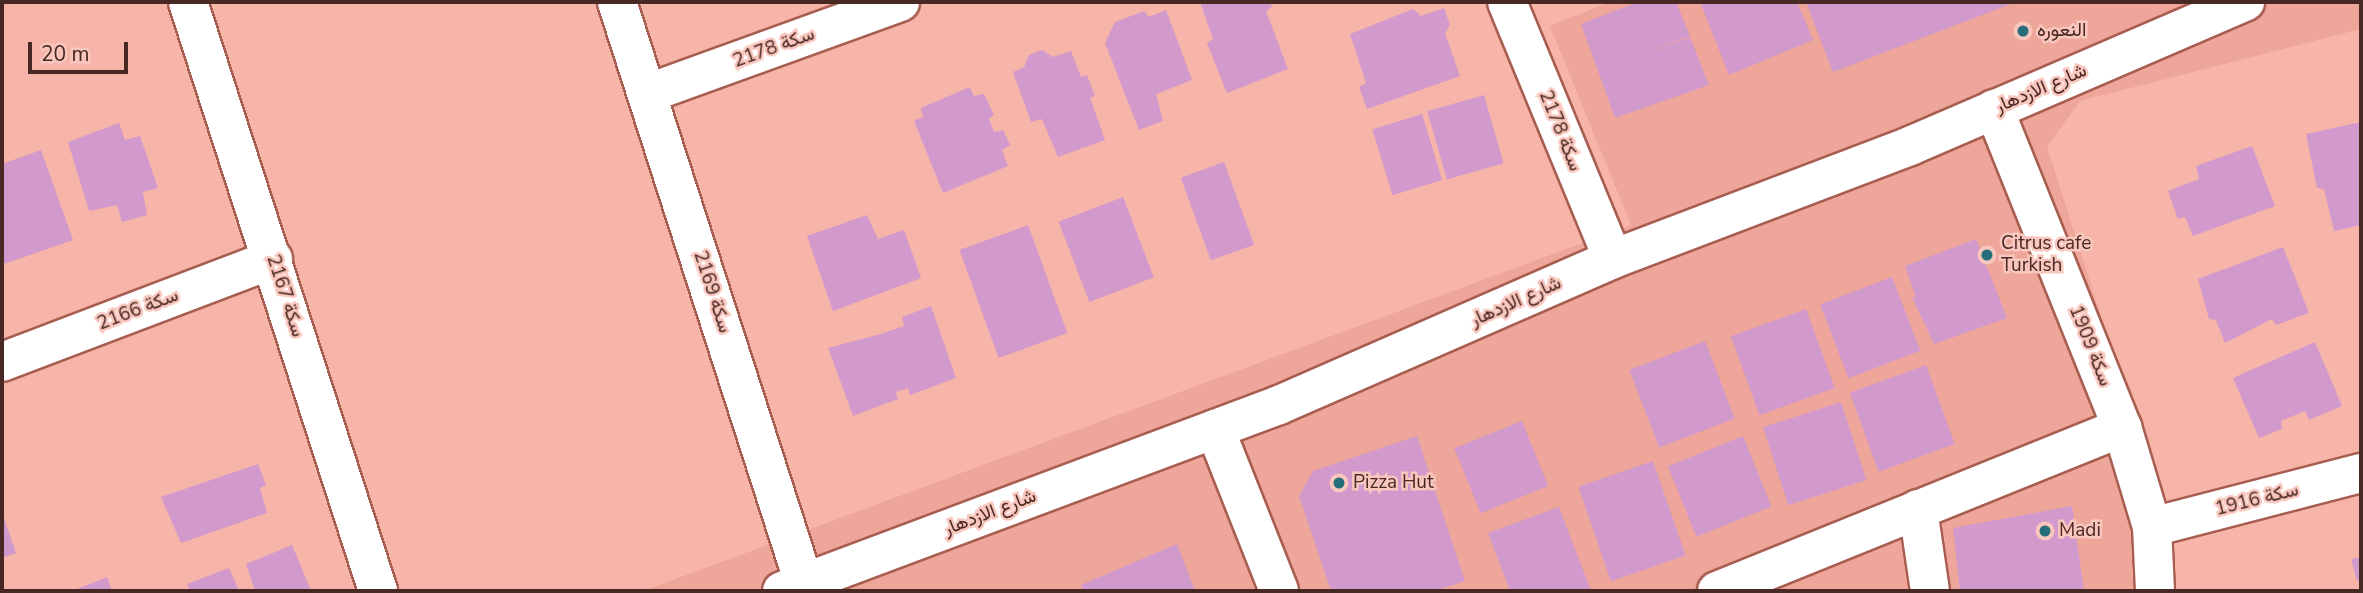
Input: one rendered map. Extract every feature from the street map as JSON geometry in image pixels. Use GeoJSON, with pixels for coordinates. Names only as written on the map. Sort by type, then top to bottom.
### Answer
{"type":"FeatureCollection","features":[{"type":"Feature","properties":{"kind":"street","name":"سكة 2167"},"geometry":{"type":"LineString","coordinates":[[188,2],[378,591]]}},
{"type":"Feature","properties":{"kind":"street","name":"سكة 2169"},"geometry":{"type":"LineString","coordinates":[[617,2],[649,93],[793,587]]}},
{"type":"Feature","properties":{"kind":"street","name":"سكة 2178"},"geometry":{"type":"LineString","coordinates":[[649,93],[900,2]]}},
{"type":"Feature","properties":{"kind":"street","name":"سكة 2178"},"geometry":{"type":"LineString","coordinates":[[1507,2],[1613,259]]}},
{"type":"Feature","properties":{"kind":"street","name":"شارع الازدهار"},"geometry":{"type":"LineString","coordinates":[[793,587],[863,577],[1613,259],[1910,146],[2245,2]]}},
{"type":"Feature","properties":{"kind":"street","name":"سكة 1909"},"geometry":{"type":"LineString","coordinates":[[1994,109],[2122,427],[2152,527],[2155,591]]}},
{"type":"Feature","properties":{"kind":"street","name":"سكة 2166"},"geometry":{"type":"LineString","coordinates":[[2,362],[273,259]]}},
{"type":"Feature","properties":{"kind":"street"},"geometry":{"type":"LineString","coordinates":[[1717,591],[2122,427]]}},
{"type":"Feature","properties":{"kind":"street"},"geometry":{"type":"LineString","coordinates":[[1215,429],[1279,591]]}},
{"type":"Feature","properties":{"kind":"street","name":"سكة 1916"},"geometry":{"type":"LineString","coordinates":[[2152,527],[2361,473]]}},
{"type":"Feature","properties":{"kind":"street"},"geometry":{"type":"LineString","coordinates":[[1918,509],[1930,591]]}},
{"type":"Feature","properties":{"kind":"shaded area"},"geometry":{"type":"Polygon","coordinates":[[[1610,2],[2361,2],[2361,29],[2080,101],[2047,147],[2171,535],[2174,591],[643,591],[1631,225],[1550,26],[1610,2]]]}},
{"type":"Feature","properties":{"kind":"building"},"geometry":{"type":"Polygon","coordinates":[[[1200,2],[1270,2],[1272,7],[1266,11],[1288,69],[1227,93],[1207,43],[1213,39],[1200,2]]]}},
{"type":"Feature","properties":{"kind":"building"},"geometry":{"type":"Polygon","coordinates":[[[1638,2],[1676,2],[1690,36],[1620,63],[1690,37],[1709,85],[1615,118],[1581,24],[1638,2]]]}},
{"type":"Feature","properties":{"kind":"building"},"geometry":{"type":"Polygon","coordinates":[[[1700,2],[1797,2],[1813,40],[1729,75],[1700,2]]]}},
{"type":"Feature","properties":{"kind":"building"},"geometry":{"type":"Polygon","coordinates":[[[1806,2],[2016,2],[1833,72],[1806,2]]]}},
{"type":"Feature","properties":{"kind":"building"},"geometry":{"type":"Polygon","coordinates":[[[1444,8],[1450,25],[1445,33],[1460,76],[1367,109],[1359,87],[1366,83],[1350,34],[1413,9],[1421,16],[1444,8]]]}},
{"type":"Feature","properties":{"kind":"building"},"geometry":{"type":"Polygon","coordinates":[[[1166,10],[1192,80],[1156,94],[1163,121],[1139,130],[1105,43],[1115,22],[1144,11],[1149,17],[1166,10]]]}},
{"type":"Feature","properties":{"kind":"building"},"geometry":{"type":"Polygon","coordinates":[[[1042,50],[1053,57],[1071,51],[1081,77],[1087,75],[1095,96],[1090,98],[1105,140],[1058,157],[1042,119],[1031,122],[1013,72],[1024,67],[1029,55],[1042,50]]]}},
{"type":"Feature","properties":{"kind":"building"},"geometry":{"type":"Polygon","coordinates":[[[970,87],[974,96],[984,94],[994,115],[989,119],[994,132],[1003,130],[1010,145],[1002,150],[1008,166],[943,193],[914,121],[923,117],[921,108],[970,87]]]}},
{"type":"Feature","properties":{"kind":"building"},"geometry":{"type":"Polygon","coordinates":[[[1484,95],[1504,163],[1447,180],[1427,111],[1484,95]]]}},
{"type":"Feature","properties":{"kind":"building"},"geometry":{"type":"Polygon","coordinates":[[[1422,114],[1442,180],[1392,195],[1372,129],[1422,114]]]}},
{"type":"Feature","properties":{"kind":"building"},"geometry":{"type":"Polygon","coordinates":[[[2361,122],[2361,225],[2334,231],[2324,189],[2317,188],[2306,134],[2361,122]]]}},
{"type":"Feature","properties":{"kind":"building"},"geometry":{"type":"Polygon","coordinates":[[[119,123],[125,140],[140,136],[158,188],[143,192],[147,215],[122,222],[117,205],[89,211],[68,142],[119,123]]]}},
{"type":"Feature","properties":{"kind":"building"},"geometry":{"type":"Polygon","coordinates":[[[2252,146],[2275,206],[2193,236],[2185,217],[2178,219],[2168,191],[2199,179],[2196,166],[2252,146]]]}},
{"type":"Feature","properties":{"kind":"building"},"geometry":{"type":"Polygon","coordinates":[[[41,150],[73,240],[4,264],[2,164],[41,150]]]}},
{"type":"Feature","properties":{"kind":"building"},"geometry":{"type":"Polygon","coordinates":[[[1224,162],[1254,245],[1211,260],[1181,178],[1224,162]]]}},
{"type":"Feature","properties":{"kind":"building"},"geometry":{"type":"Polygon","coordinates":[[[1123,197],[1154,277],[1089,302],[1059,222],[1123,197]]]}},
{"type":"Feature","properties":{"kind":"building"},"geometry":{"type":"Polygon","coordinates":[[[867,215],[878,239],[904,230],[921,278],[833,311],[807,236],[867,215]]]}},
{"type":"Feature","properties":{"kind":"building"},"geometry":{"type":"Polygon","coordinates":[[[1028,225],[1067,333],[999,358],[959,250],[1028,225]]]}},
{"type":"Feature","properties":{"kind":"building"},"geometry":{"type":"Polygon","coordinates":[[[1976,239],[2007,318],[1934,344],[1912,297],[1916,297],[1905,266],[1976,239]]]}},
{"type":"Feature","properties":{"kind":"building"},"geometry":{"type":"Polygon","coordinates":[[[2283,247],[2309,313],[2276,325],[2272,319],[2225,343],[2216,320],[2209,319],[2198,279],[2283,247]]]}},
{"type":"Feature","properties":{"kind":"building"},"geometry":{"type":"Polygon","coordinates":[[[1892,277],[1920,351],[1848,378],[1820,305],[1892,277]]]}},
{"type":"Feature","properties":{"kind":"building"},"geometry":{"type":"Polygon","coordinates":[[[931,306],[956,378],[910,395],[908,388],[896,392],[898,399],[853,416],[828,348],[904,326],[902,317],[931,306]]]}},
{"type":"Feature","properties":{"kind":"building"},"geometry":{"type":"Polygon","coordinates":[[[1806,309],[1835,388],[1760,415],[1731,336],[1806,309]]]}},
{"type":"Feature","properties":{"kind":"building"},"geometry":{"type":"Polygon","coordinates":[[[1705,341],[1735,418],[1659,448],[1629,370],[1705,341]]]}},
{"type":"Feature","properties":{"kind":"building"},"geometry":{"type":"Polygon","coordinates":[[[2315,342],[2342,406],[2309,420],[2305,411],[2281,421],[2282,429],[2259,438],[2233,378],[2315,342]]]}},
{"type":"Feature","properties":{"kind":"building"},"geometry":{"type":"Polygon","coordinates":[[[1926,365],[1955,444],[1879,472],[1850,393],[1926,365]]]}},
{"type":"Feature","properties":{"kind":"building"},"geometry":{"type":"Polygon","coordinates":[[[1841,402],[1866,480],[1788,505],[1763,427],[1841,402]]]}},
{"type":"Feature","properties":{"kind":"building"},"geometry":{"type":"Polygon","coordinates":[[[1522,421],[1548,486],[1481,513],[1454,448],[1522,421]]]}},
{"type":"Feature","properties":{"kind":"building"},"geometry":{"type":"Polygon","coordinates":[[[1417,436],[1465,581],[1435,591],[1331,591],[1299,496],[1313,471],[1417,436]]]}},
{"type":"Feature","properties":{"kind":"building"},"geometry":{"type":"Polygon","coordinates":[[[1743,436],[1771,506],[1696,537],[1668,466],[1743,436]]]}},
{"type":"Feature","properties":{"kind":"building"},"geometry":{"type":"Polygon","coordinates":[[[1653,461],[1686,556],[1611,581],[1578,487],[1653,461]]]}},
{"type":"Feature","properties":{"kind":"building"},"geometry":{"type":"Polygon","coordinates":[[[258,464],[266,485],[260,488],[267,513],[181,543],[161,497],[258,464]]]}},
{"type":"Feature","properties":{"kind":"building"},"geometry":{"type":"Polygon","coordinates":[[[2072,506],[2084,591],[1960,591],[1953,528],[2072,506]]]}},
{"type":"Feature","properties":{"kind":"building"},"geometry":{"type":"Polygon","coordinates":[[[1559,507],[1591,591],[1510,591],[1488,533],[1559,507]]]}},
{"type":"Feature","properties":{"kind":"building"},"geometry":{"type":"Polygon","coordinates":[[[2,512],[16,553],[2,558],[2,512]]]}},
{"type":"Feature","properties":{"kind":"building"},"geometry":{"type":"Polygon","coordinates":[[[1177,544],[1195,591],[1084,591],[1081,585],[1177,544]]]}},
{"type":"Feature","properties":{"kind":"building"},"geometry":{"type":"Polygon","coordinates":[[[292,545],[311,591],[255,591],[246,564],[292,545]]]}},
{"type":"Feature","properties":{"kind":"building"},"geometry":{"type":"Polygon","coordinates":[[[2361,557],[2361,581],[2357,581],[2351,559],[2361,557]]]}},
{"type":"Feature","properties":{"kind":"building"},"geometry":{"type":"Polygon","coordinates":[[[229,568],[239,591],[190,591],[187,584],[229,568]]]}},
{"type":"Feature","properties":{"kind":"building"},"geometry":{"type":"Polygon","coordinates":[[[107,577],[112,591],[72,591],[107,577]]]}},
{"type":"Feature","properties":{"kind":"place","name":"النعوره"},"geometry":{"type":"Point","coordinates":[2023,31]}},
{"type":"Feature","properties":{"kind":"place","name":"Citrus cafe Turkish"},"geometry":{"type":"Point","coordinates":[1987,255]}},
{"type":"Feature","properties":{"kind":"place","name":"Pizza Hut"},"geometry":{"type":"Point","coordinates":[1339,483]}},
{"type":"Feature","properties":{"kind":"place","name":"Madi"},"geometry":{"type":"Point","coordinates":[2045,531]}}]}
